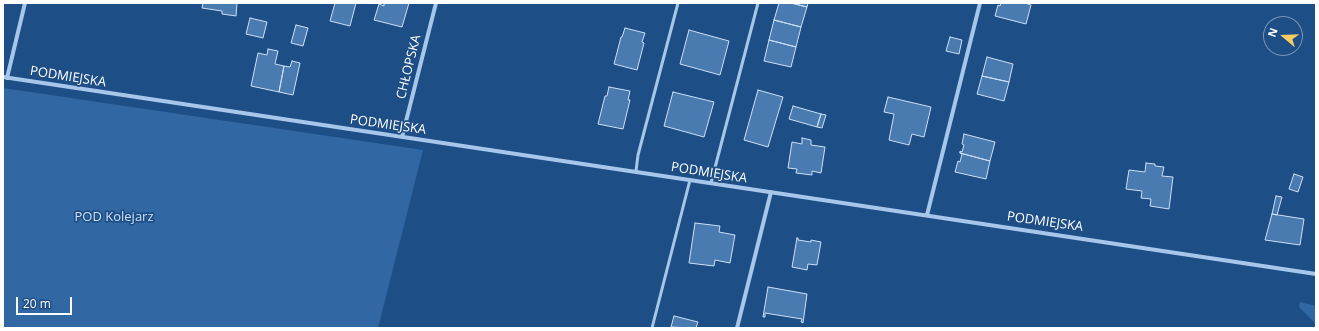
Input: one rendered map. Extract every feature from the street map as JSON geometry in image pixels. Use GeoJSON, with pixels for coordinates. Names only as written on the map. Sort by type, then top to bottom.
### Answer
{"type":"FeatureCollection","features":[{"type":"Feature","properties":{"kind":"street"},"geometry":{"type":"LineString","coordinates":[[5,77],[25,3]]}},
{"type":"Feature","properties":{"kind":"street","name":"CHŁOPSKA"},"geometry":{"type":"LineString","coordinates":[[402,137],[436,3]]}},
{"type":"Feature","properties":{"kind":"street"},"geometry":{"type":"LineString","coordinates":[[927,215],[980,3]]}},
{"type":"Feature","properties":{"kind":"street","name":"PODMIEJSKA"},"geometry":{"type":"LineString","coordinates":[[5,77],[1316,274]]}},
{"type":"Feature","properties":{"kind":"street"},"geometry":{"type":"LineString","coordinates":[[737,328],[771,192]]}},
{"type":"Feature","properties":{"kind":"lane"},"geometry":{"type":"LineString","coordinates":[[636,171],[638,155],[678,3]]}},
{"type":"Feature","properties":{"kind":"lane"},"geometry":{"type":"LineString","coordinates":[[711,183],[758,3]]}},
{"type":"Feature","properties":{"kind":"lane"},"geometry":{"type":"LineString","coordinates":[[652,328],[690,180]]}},
{"type":"Feature","properties":{"kind":"green space","name":"POD Kolejarz"},"geometry":{"type":"Polygon","coordinates":[[[3,88],[423,150],[378,328],[3,328],[3,88]]]}},
{"type":"Feature","properties":{"kind":"green space"},"geometry":{"type":"Polygon","coordinates":[[[1300,302],[1316,306],[1316,324],[1299,307],[1300,302]]]}},
{"type":"Feature","properties":{"kind":"building"},"geometry":{"type":"Polygon","coordinates":[[[203,3],[237,3],[236,16],[222,14],[222,11],[202,8],[203,3]]]}},
{"type":"Feature","properties":{"kind":"building"},"geometry":{"type":"Polygon","coordinates":[[[335,3],[356,3],[350,26],[330,21],[335,3]]]}},
{"type":"Feature","properties":{"kind":"building"},"geometry":{"type":"Polygon","coordinates":[[[384,3],[409,3],[402,27],[374,20],[379,4],[384,6],[384,3]]]}},
{"type":"Feature","properties":{"kind":"building"},"geometry":{"type":"Polygon","coordinates":[[[779,3],[791,3],[807,7],[801,27],[774,20],[779,3]]]}},
{"type":"Feature","properties":{"kind":"building"},"geometry":{"type":"Polygon","coordinates":[[[791,3],[808,3],[807,7],[791,3]]]}},
{"type":"Feature","properties":{"kind":"building"},"geometry":{"type":"Polygon","coordinates":[[[1001,3],[1025,3],[1031,5],[1026,24],[995,16],[998,5],[1000,6],[1001,3]]]}},
{"type":"Feature","properties":{"kind":"building"},"geometry":{"type":"Polygon","coordinates":[[[250,18],[267,22],[263,38],[246,34],[250,18]]]}},
{"type":"Feature","properties":{"kind":"building"},"geometry":{"type":"Polygon","coordinates":[[[774,20],[801,27],[796,47],[769,40],[774,20]]]}},
{"type":"Feature","properties":{"kind":"building"},"geometry":{"type":"Polygon","coordinates":[[[296,25],[308,28],[303,46],[291,43],[296,25]]]}},
{"type":"Feature","properties":{"kind":"building"},"geometry":{"type":"Polygon","coordinates":[[[625,28],[645,33],[637,70],[614,64],[625,28]]]}},
{"type":"Feature","properties":{"kind":"building"},"geometry":{"type":"Polygon","coordinates":[[[689,30],[729,41],[720,75],[680,64],[689,30]]]}},
{"type":"Feature","properties":{"kind":"building"},"geometry":{"type":"Polygon","coordinates":[[[950,37],[962,40],[959,54],[946,51],[950,37]]]}},
{"type":"Feature","properties":{"kind":"building"},"geometry":{"type":"Polygon","coordinates":[[[769,40],[796,47],[791,67],[764,61],[769,40]]]}},
{"type":"Feature","properties":{"kind":"building"},"geometry":{"type":"Polygon","coordinates":[[[268,49],[278,51],[275,64],[284,66],[279,92],[251,86],[258,53],[267,55],[268,49]]]}},
{"type":"Feature","properties":{"kind":"building"},"geometry":{"type":"Polygon","coordinates":[[[987,57],[1013,64],[1009,82],[982,76],[987,57]]]}},
{"type":"Feature","properties":{"kind":"building"},"geometry":{"type":"Polygon","coordinates":[[[292,61],[300,63],[293,95],[279,92],[284,66],[290,67],[292,61]]]}},
{"type":"Feature","properties":{"kind":"building"},"geometry":{"type":"Polygon","coordinates":[[[982,76],[1009,82],[1004,101],[977,94],[982,76]]]}},
{"type":"Feature","properties":{"kind":"building"},"geometry":{"type":"Polygon","coordinates":[[[609,87],[630,91],[628,100],[630,100],[623,129],[598,124],[605,96],[607,96],[609,87]]]}},
{"type":"Feature","properties":{"kind":"building"},"geometry":{"type":"Polygon","coordinates":[[[758,90],[783,97],[768,147],[744,140],[758,90]]]}},
{"type":"Feature","properties":{"kind":"building"},"geometry":{"type":"Polygon","coordinates":[[[673,92],[714,102],[704,137],[664,126],[673,92]]]}},
{"type":"Feature","properties":{"kind":"building"},"geometry":{"type":"Polygon","coordinates":[[[888,97],[931,107],[924,137],[912,134],[909,145],[889,140],[894,114],[884,112],[888,97]]]}},
{"type":"Feature","properties":{"kind":"building"},"geometry":{"type":"Polygon","coordinates":[[[793,106],[821,114],[817,127],[789,119],[793,106]]]}},
{"type":"Feature","properties":{"kind":"building"},"geometry":{"type":"Polygon","coordinates":[[[821,114],[826,115],[822,128],[817,127],[821,114]]]}},
{"type":"Feature","properties":{"kind":"building"},"geometry":{"type":"Polygon","coordinates":[[[964,134],[995,142],[990,161],[960,153],[960,151],[962,152],[964,145],[962,144],[964,134]]]}},
{"type":"Feature","properties":{"kind":"building"},"geometry":{"type":"Polygon","coordinates":[[[802,138],[811,140],[811,145],[825,147],[821,173],[812,171],[812,175],[796,173],[797,169],[788,168],[792,142],[802,144],[802,138]]]}},
{"type":"Feature","properties":{"kind":"building"},"geometry":{"type":"Polygon","coordinates":[[[960,153],[990,161],[986,179],[955,172],[958,161],[960,162],[962,154],[960,153]]]}},
{"type":"Feature","properties":{"kind":"building"},"geometry":{"type":"Polygon","coordinates":[[[1146,163],[1164,167],[1162,176],[1173,177],[1169,209],[1150,206],[1151,199],[1141,198],[1142,191],[1126,189],[1129,170],[1145,172],[1146,163]]]}},
{"type":"Feature","properties":{"kind":"building"},"geometry":{"type":"Polygon","coordinates":[[[1294,174],[1303,177],[1298,192],[1289,189],[1294,174]]]}},
{"type":"Feature","properties":{"kind":"building"},"geometry":{"type":"Polygon","coordinates":[[[1276,196],[1282,197],[1277,215],[1272,214],[1276,196]]]}},
{"type":"Feature","properties":{"kind":"building"},"geometry":{"type":"Polygon","coordinates":[[[1272,214],[1304,219],[1300,245],[1265,240],[1272,214]]]}},
{"type":"Feature","properties":{"kind":"building"},"geometry":{"type":"Polygon","coordinates":[[[695,223],[720,226],[719,232],[735,235],[730,263],[715,260],[714,266],[689,263],[695,223]]]}},
{"type":"Feature","properties":{"kind":"building"},"geometry":{"type":"Polygon","coordinates":[[[797,238],[798,240],[821,242],[817,265],[808,264],[807,270],[792,267],[797,238]]]}},
{"type":"Feature","properties":{"kind":"building"},"geometry":{"type":"Polygon","coordinates":[[[768,287],[807,294],[803,323],[801,322],[802,319],[765,313],[765,317],[763,317],[768,287]]]}},
{"type":"Feature","properties":{"kind":"building"},"geometry":{"type":"Polygon","coordinates":[[[674,316],[698,322],[696,328],[671,327],[674,316]]]}}]}
